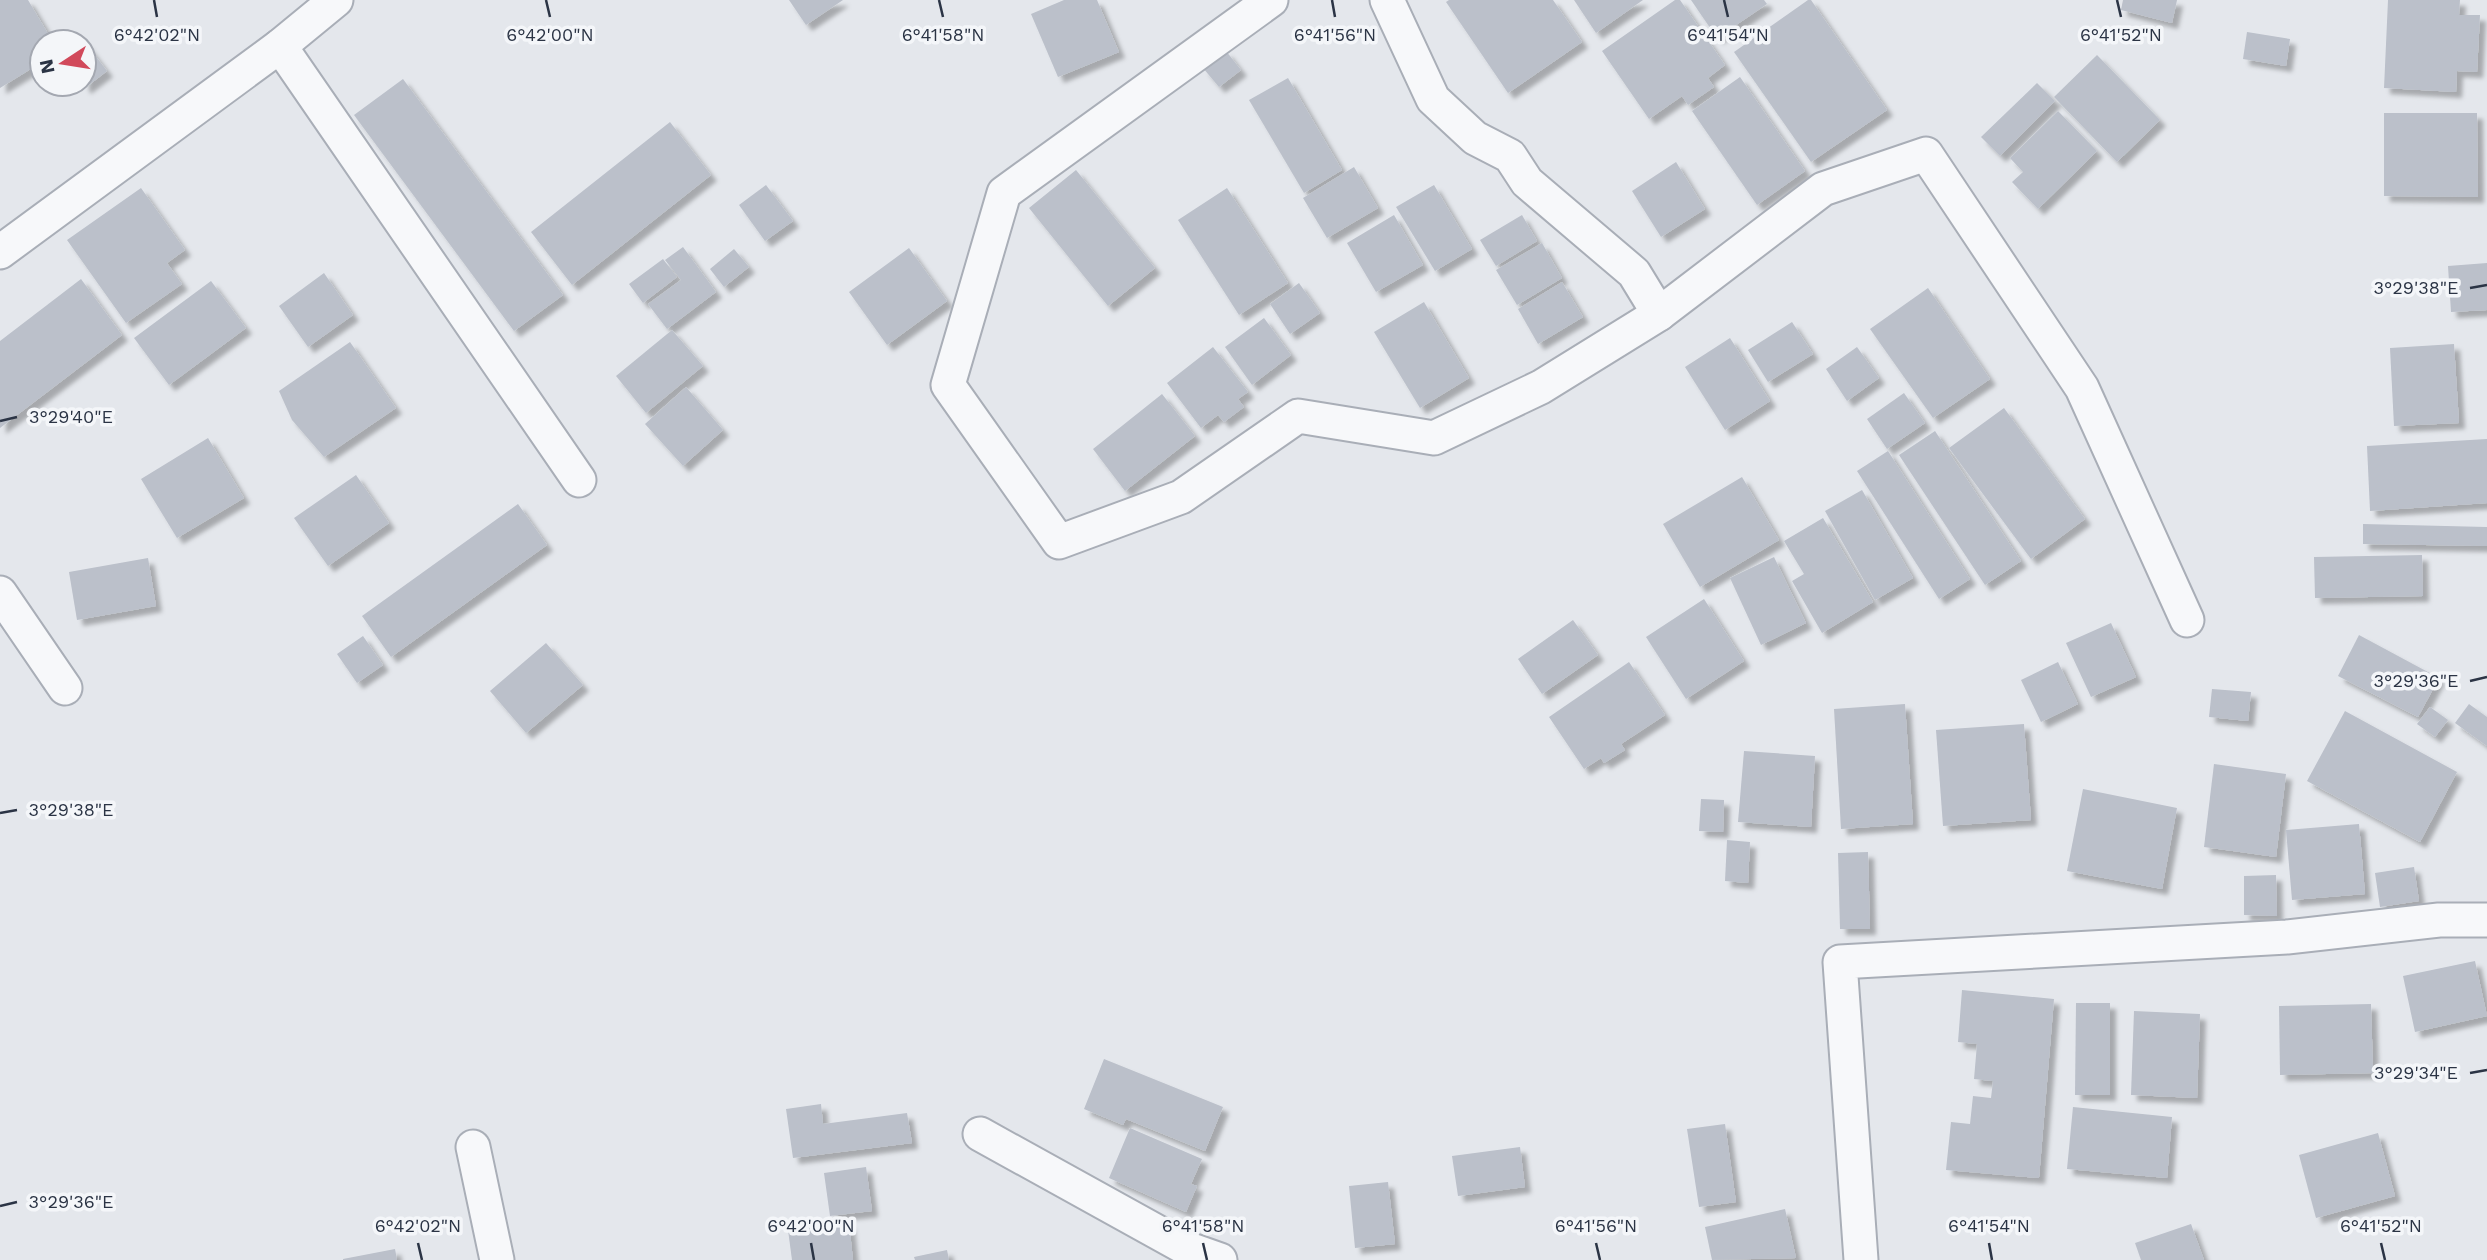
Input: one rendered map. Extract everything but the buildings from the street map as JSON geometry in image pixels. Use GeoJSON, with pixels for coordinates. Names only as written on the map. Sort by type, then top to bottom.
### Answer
{"type":"FeatureCollection","features":[{"type":"Feature","properties":{"kind":"street"},"geometry":{"type":"LineString","coordinates":[[0,251],[280,46],[337,0]]}},
{"type":"Feature","properties":{"kind":"street"},"geometry":{"type":"LineString","coordinates":[[1271,0],[1004,193],[948,386],[1059,542],[1181,497],[1298,416],[1434,438],[1541,387],[1659,314],[1823,189],[1926,154],[2081,388],[2187,620]]}},
{"type":"Feature","properties":{"kind":"street"},"geometry":{"type":"LineString","coordinates":[[1387,0],[1433,99],[1475,138],[1510,156],[1527,182],[1634,273],[1659,314]]}},
{"type":"Feature","properties":{"kind":"street"},"geometry":{"type":"LineString","coordinates":[[280,46],[579,480]]}},
{"type":"Feature","properties":{"kind":"street"},"geometry":{"type":"LineString","coordinates":[[0,593],[65,688]]}},
{"type":"Feature","properties":{"kind":"street"},"geometry":{"type":"LineString","coordinates":[[1861,1260],[1840,962],[2287,937],[2439,920],[2487,920]]}},
{"type":"Feature","properties":{"kind":"street"},"geometry":{"type":"LineString","coordinates":[[980,1134],[1186,1248],[1220,1260]]}},
{"type":"Feature","properties":{"kind":"street"},"geometry":{"type":"LineString","coordinates":[[473,1147],[497,1260]]}}]}
